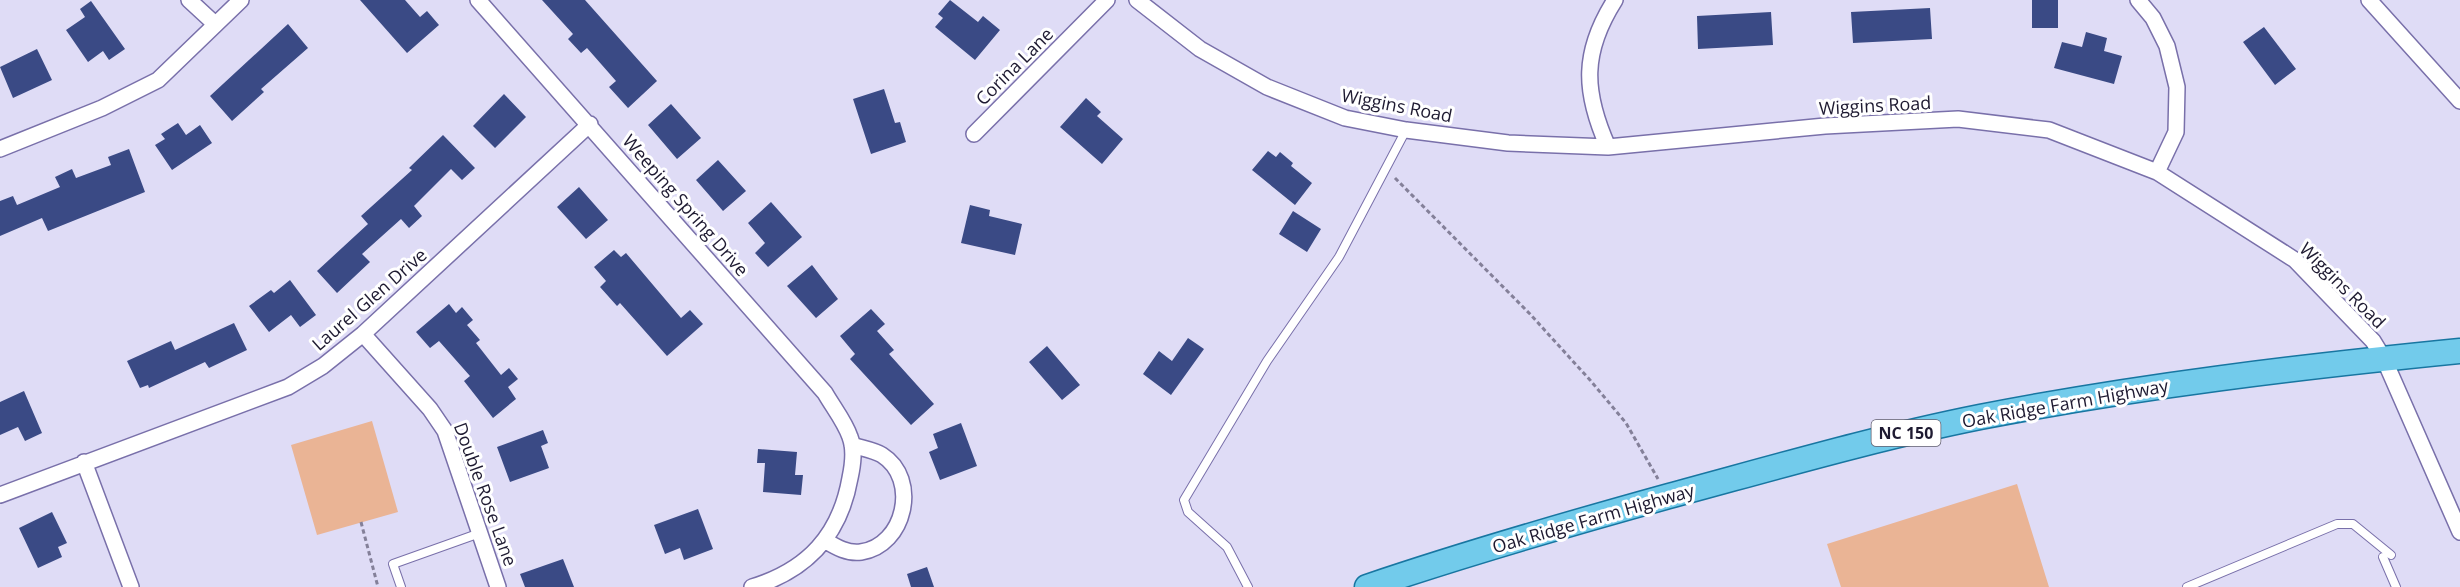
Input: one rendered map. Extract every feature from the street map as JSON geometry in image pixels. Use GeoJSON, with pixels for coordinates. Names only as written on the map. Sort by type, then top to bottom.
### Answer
{"type":"FeatureCollection","features":[{"type":"Feature","properties":{"kind":"main road","name":"Oak Ridge Farm Highway"},"geometry":{"type":"LineString","coordinates":[[1367,587],[1462,555],[1815,455],[1989,416],[2249,373],[2460,351]]}},
{"type":"Feature","properties":{"kind":"street"},"geometry":{"type":"LineString","coordinates":[[189,0],[215,24]]}},
{"type":"Feature","properties":{"kind":"street"},"geometry":{"type":"LineString","coordinates":[[0,149],[102,108],[158,80],[241,0]]}},
{"type":"Feature","properties":{"kind":"street","name":"Weeping Spring Drive"},"geometry":{"type":"LineString","coordinates":[[478,0],[590,124],[825,393],[850,436],[854,459],[846,504],[826,541],[802,563],[752,587]]}},
{"type":"Feature","properties":{"kind":"street","name":"Corina Lane"},"geometry":{"type":"LineString","coordinates":[[974,134],[1107,0]]}},
{"type":"Feature","properties":{"kind":"street","name":"Wiggins Road"},"geometry":{"type":"LineString","coordinates":[[1137,0],[1200,49],[1267,87],[1345,118],[1406,130],[1508,142],[1608,147],[1825,126],[1958,119],[2049,130],[2157,172],[2295,260],[2373,341],[2384,359],[2460,532]]}},
{"type":"Feature","properties":{"kind":"street"},"geometry":{"type":"LineString","coordinates":[[1608,147],[1595,117],[1589,67],[1599,26],[1616,0]]}},
{"type":"Feature","properties":{"kind":"street"},"geometry":{"type":"LineString","coordinates":[[2138,0],[2154,18],[2167,46],[2177,87],[2176,132],[2157,172]]}},
{"type":"Feature","properties":{"kind":"street"},"geometry":{"type":"LineString","coordinates":[[2369,0],[2460,101]]}},
{"type":"Feature","properties":{"kind":"street","name":"Laurel Glen Drive"},"geometry":{"type":"LineString","coordinates":[[0,495],[288,387],[323,366],[363,334],[590,124]]}},
{"type":"Feature","properties":{"kind":"street","name":"Double Rose Lane"},"geometry":{"type":"LineString","coordinates":[[363,334],[430,409],[445,431],[480,533],[495,586]]}},
{"type":"Feature","properties":{"kind":"street"},"geometry":{"type":"LineString","coordinates":[[826,541],[841,549],[860,552],[870,549],[885,540],[899,523],[906,500],[902,478],[892,463],[881,454],[852,445]]}},
{"type":"Feature","properties":{"kind":"street"},"geometry":{"type":"LineString","coordinates":[[84,462],[131,587]]}},
{"type":"Feature","properties":{"kind":"lane"},"geometry":{"type":"LineString","coordinates":[[1248,587],[1227,548],[1188,512],[1184,500],[1267,361],[1339,257],[1387,170],[1406,130]]}},
{"type":"Feature","properties":{"kind":"lane"},"geometry":{"type":"LineString","coordinates":[[2187,587],[2337,524],[2353,524],[2387,556],[2396,587]]}},
{"type":"Feature","properties":{"kind":"lane"},"geometry":{"type":"LineString","coordinates":[[401,587],[393,564],[480,533]]}},
{"type":"Feature","properties":{"kind":"path"},"geometry":{"type":"LineString","coordinates":[[1387,170],[1530,314],[1590,380],[1626,423],[1668,496]]}},
{"type":"Feature","properties":{"kind":"path"},"geometry":{"type":"LineString","coordinates":[[361,522],[367,553],[378,587]]}},
{"type":"Feature","properties":{"kind":"shaded area"},"geometry":{"type":"Polygon","coordinates":[[[372,421],[398,512],[317,535],[291,445],[372,421]]]}},
{"type":"Feature","properties":{"kind":"shaded area"},"geometry":{"type":"Polygon","coordinates":[[[2017,484],[2049,587],[1841,587],[1827,544],[2017,484]]]}},
{"type":"Feature","properties":{"kind":"building"},"geometry":{"type":"Polygon","coordinates":[[[360,0],[405,0],[420,17],[427,11],[439,25],[407,53],[360,0]]]}},
{"type":"Feature","properties":{"kind":"building"},"geometry":{"type":"Polygon","coordinates":[[[542,0],[585,0],[657,81],[628,108],[609,87],[616,81],[587,48],[581,53],[568,39],[573,34],[542,0]]]}},
{"type":"Feature","properties":{"kind":"building"},"geometry":{"type":"Polygon","coordinates":[[[950,0],[978,22],[983,16],[1000,30],[975,60],[935,27],[943,18],[938,14],[950,0]]]}},
{"type":"Feature","properties":{"kind":"building"},"geometry":{"type":"Polygon","coordinates":[[[2032,0],[2058,0],[2058,28],[2032,28],[2032,0]]]}},
{"type":"Feature","properties":{"kind":"building"},"geometry":{"type":"Polygon","coordinates":[[[91,1],[125,49],[109,60],[103,51],[88,62],[66,30],[85,17],[80,9],[91,1]]]}},
{"type":"Feature","properties":{"kind":"building"},"geometry":{"type":"Polygon","coordinates":[[[1930,8],[1932,39],[1853,43],[1851,12],[1930,8]]]}},
{"type":"Feature","properties":{"kind":"building"},"geometry":{"type":"Polygon","coordinates":[[[1771,12],[1773,45],[1698,49],[1697,16],[1771,12]]]}},
{"type":"Feature","properties":{"kind":"building"},"geometry":{"type":"Polygon","coordinates":[[[288,24],[308,48],[261,89],[264,92],[232,121],[210,96],[288,24]]]}},
{"type":"Feature","properties":{"kind":"building"},"geometry":{"type":"Polygon","coordinates":[[[2264,27],[2296,69],[2275,85],[2243,42],[2264,27]]]}},
{"type":"Feature","properties":{"kind":"building"},"geometry":{"type":"Polygon","coordinates":[[[2086,32],[2107,38],[2104,51],[2122,56],[2114,84],[2054,68],[2062,42],[2082,47],[2086,32]]]}},
{"type":"Feature","properties":{"kind":"building"},"geometry":{"type":"Polygon","coordinates":[[[37,49],[52,80],[13,98],[0,67],[37,49]]]}},
{"type":"Feature","properties":{"kind":"building"},"geometry":{"type":"Polygon","coordinates":[[[884,89],[895,123],[900,122],[906,142],[871,154],[853,99],[884,89]]]}},
{"type":"Feature","properties":{"kind":"building"},"geometry":{"type":"Polygon","coordinates":[[[504,94],[526,117],[495,148],[473,126],[504,94]]]}},
{"type":"Feature","properties":{"kind":"building"},"geometry":{"type":"Polygon","coordinates":[[[1086,98],[1101,112],[1097,116],[1123,139],[1102,164],[1060,127],[1086,98]]]}},
{"type":"Feature","properties":{"kind":"building"},"geometry":{"type":"Polygon","coordinates":[[[671,104],[701,138],[677,159],[648,125],[671,104]]]}},
{"type":"Feature","properties":{"kind":"building"},"geometry":{"type":"Polygon","coordinates":[[[178,123],[186,135],[200,125],[212,143],[172,170],[155,145],[165,139],[161,134],[178,123]]]}},
{"type":"Feature","properties":{"kind":"building"},"geometry":{"type":"Polygon","coordinates":[[[443,135],[475,168],[462,180],[451,169],[414,206],[422,216],[409,228],[401,219],[362,254],[370,262],[337,293],[317,271],[368,224],[361,216],[412,170],[409,168],[443,135]]]}},
{"type":"Feature","properties":{"kind":"building"},"geometry":{"type":"Polygon","coordinates":[[[129,149],[145,192],[48,231],[42,218],[0,236],[0,201],[13,196],[17,205],[60,187],[55,177],[72,169],[76,178],[111,165],[108,157],[129,149]]]}},
{"type":"Feature","properties":{"kind":"building"},"geometry":{"type":"Polygon","coordinates":[[[1268,151],[1276,157],[1280,152],[1293,163],[1291,166],[1312,183],[1295,205],[1252,170],[1268,151]]]}},
{"type":"Feature","properties":{"kind":"building"},"geometry":{"type":"Polygon","coordinates":[[[718,160],[746,191],[723,211],[696,180],[718,160]]]}},
{"type":"Feature","properties":{"kind":"building"},"geometry":{"type":"Polygon","coordinates":[[[579,187],[608,220],[586,239],[557,207],[579,187]]]}},
{"type":"Feature","properties":{"kind":"building"},"geometry":{"type":"Polygon","coordinates":[[[771,202],[802,237],[768,267],[755,253],[765,243],[748,223],[771,202]]]}},
{"type":"Feature","properties":{"kind":"building"},"geometry":{"type":"Polygon","coordinates":[[[970,205],[990,210],[989,216],[1022,224],[1015,255],[961,243],[970,205]]]}},
{"type":"Feature","properties":{"kind":"building"},"geometry":{"type":"Polygon","coordinates":[[[1293,211],[1321,229],[1307,252],[1279,234],[1293,211]]]}},
{"type":"Feature","properties":{"kind":"building"},"geometry":{"type":"Polygon","coordinates":[[[614,250],[621,257],[626,253],[681,318],[690,310],[703,324],[667,356],[620,303],[617,306],[600,287],[606,281],[594,267],[614,250]]]}},
{"type":"Feature","properties":{"kind":"building"},"geometry":{"type":"Polygon","coordinates":[[[812,265],[838,299],[816,318],[787,286],[812,265]]]}},
{"type":"Feature","properties":{"kind":"building"},"geometry":{"type":"Polygon","coordinates":[[[290,280],[316,315],[300,327],[291,315],[269,332],[249,306],[271,290],[274,293],[290,280]]]}},
{"type":"Feature","properties":{"kind":"building"},"geometry":{"type":"Polygon","coordinates":[[[449,304],[456,313],[462,307],[473,320],[467,325],[480,340],[476,343],[501,375],[509,368],[518,379],[508,387],[516,399],[493,418],[464,381],[470,376],[439,341],[430,348],[416,332],[449,304]]]}},
{"type":"Feature","properties":{"kind":"building"},"geometry":{"type":"Polygon","coordinates":[[[871,309],[885,324],[877,331],[894,350],[889,354],[934,404],[911,425],[850,359],[855,354],[840,336],[871,309]]]}},
{"type":"Feature","properties":{"kind":"building"},"geometry":{"type":"Polygon","coordinates":[[[234,323],[247,350],[209,368],[205,362],[149,388],[148,385],[140,388],[127,361],[171,341],[175,350],[234,323]]]}},
{"type":"Feature","properties":{"kind":"building"},"geometry":{"type":"Polygon","coordinates":[[[1188,338],[1204,349],[1171,395],[1143,374],[1159,351],[1172,361],[1188,338]]]}},
{"type":"Feature","properties":{"kind":"building"},"geometry":{"type":"Polygon","coordinates":[[[1047,346],[1080,385],[1062,400],[1029,362],[1047,346]]]}},
{"type":"Feature","properties":{"kind":"building"},"geometry":{"type":"Polygon","coordinates":[[[24,391],[42,433],[25,441],[18,427],[0,435],[0,402],[24,391]]]}},
{"type":"Feature","properties":{"kind":"building"},"geometry":{"type":"Polygon","coordinates":[[[961,423],[977,466],[940,480],[929,452],[938,448],[933,434],[961,423]]]}},
{"type":"Feature","properties":{"kind":"building"},"geometry":{"type":"Polygon","coordinates":[[[543,430],[548,443],[541,446],[549,468],[510,482],[497,447],[543,430]]]}},
{"type":"Feature","properties":{"kind":"building"},"geometry":{"type":"Polygon","coordinates":[[[758,449],[797,452],[795,475],[803,475],[801,495],[763,492],[765,463],[757,463],[758,449]]]}},
{"type":"Feature","properties":{"kind":"building"},"geometry":{"type":"Polygon","coordinates":[[[698,509],[713,549],[684,560],[680,548],[665,554],[654,525],[698,509]]]}},
{"type":"Feature","properties":{"kind":"building"},"geometry":{"type":"Polygon","coordinates":[[[52,512],[67,543],[58,547],[62,557],[38,568],[19,528],[52,512]]]}},
{"type":"Feature","properties":{"kind":"building"},"geometry":{"type":"Polygon","coordinates":[[[563,559],[574,587],[525,587],[520,574],[563,559]]]}},
{"type":"Feature","properties":{"kind":"building"},"geometry":{"type":"Polygon","coordinates":[[[927,567],[934,587],[911,587],[907,574],[927,567]]]}}]}
